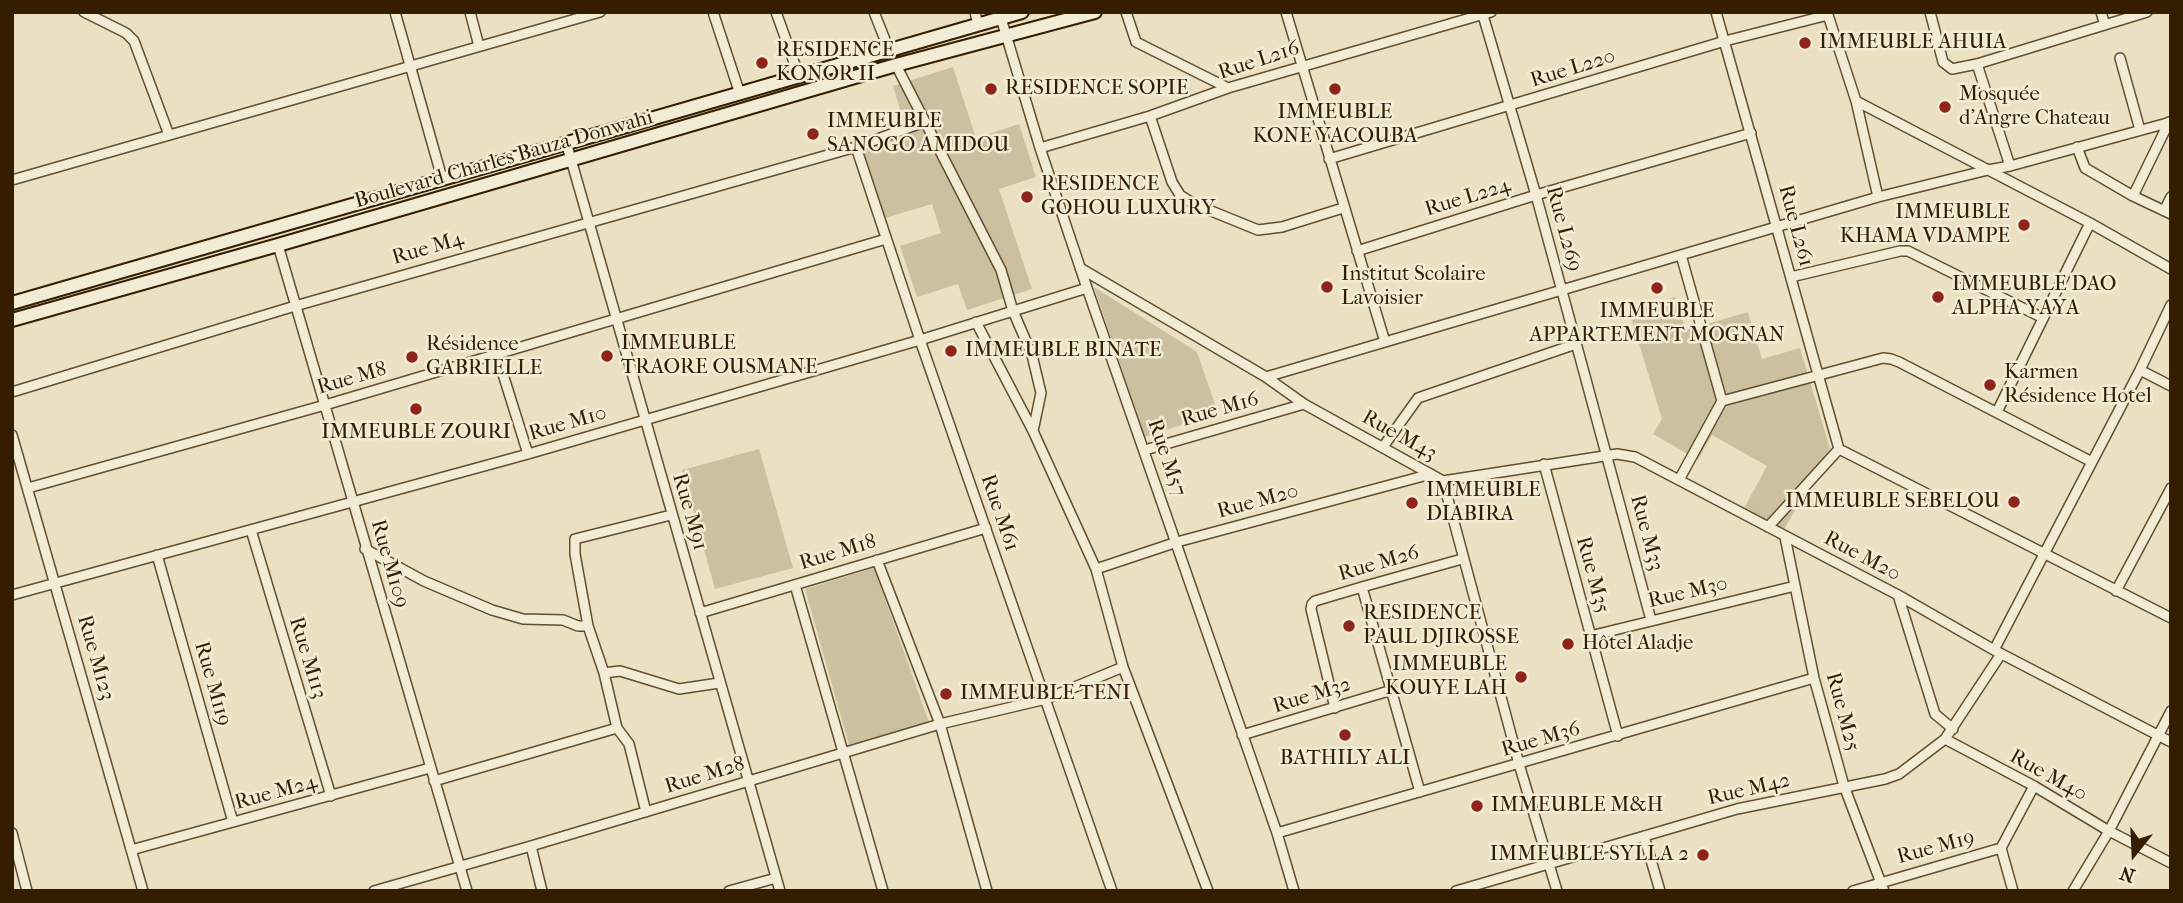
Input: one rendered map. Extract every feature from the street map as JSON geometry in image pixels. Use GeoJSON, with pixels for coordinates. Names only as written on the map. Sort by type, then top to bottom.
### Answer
{"type":"FeatureCollection","features":[{"type":"Feature","properties":{"kind":"main road","name":"Boulevard Charles Bauza Donwahi"},"geometry":{"type":"LineString","coordinates":[[12,303],[740,94],[889,50],[976,19],[1001,18],[1022,12]]}},
{"type":"Feature","properties":{"kind":"main road","name":"Boulevard Charles Bauza Donwahi"},"geometry":{"type":"LineString","coordinates":[[12,320],[571,161],[896,65],[1095,12]]}},
{"type":"Feature","properties":{"kind":"street"},"geometry":{"type":"LineString","coordinates":[[84,12],[127,33],[134,41],[169,135]]}},
{"type":"Feature","properties":{"kind":"street"},"geometry":{"type":"LineString","coordinates":[[395,12],[442,178]]}},
{"type":"Feature","properties":{"kind":"street"},"geometry":{"type":"LineString","coordinates":[[470,12],[480,46]]}},
{"type":"Feature","properties":{"kind":"street"},"geometry":{"type":"LineString","coordinates":[[12,180],[600,12]]}},
{"type":"Feature","properties":{"kind":"street"},"geometry":{"type":"LineString","coordinates":[[713,12],[740,94]]}},
{"type":"Feature","properties":{"kind":"street"},"geometry":{"type":"LineString","coordinates":[[776,12],[799,76]]}},
{"type":"Feature","properties":{"kind":"street"},"geometry":{"type":"LineString","coordinates":[[874,12],[889,50]]}},
{"type":"Feature","properties":{"kind":"street"},"geometry":{"type":"LineString","coordinates":[[1126,12],[1136,42],[1228,88]]}},
{"type":"Feature","properties":{"kind":"street"},"geometry":{"type":"LineString","coordinates":[[1286,12],[1385,342]]}},
{"type":"Feature","properties":{"kind":"street","name":"Rue L261"},"geometry":{"type":"LineString","coordinates":[[1716,12],[1839,449]]}},
{"type":"Feature","properties":{"kind":"street"},"geometry":{"type":"LineString","coordinates":[[1930,12],[1943,62],[1952,69],[1977,64],[2147,12]]}},
{"type":"Feature","properties":{"kind":"street"},"geometry":{"type":"LineString","coordinates":[[2101,12],[2105,25]]}},
{"type":"Feature","properties":{"kind":"street","name":"Rue L216"},"geometry":{"type":"LineString","coordinates":[[1040,148],[1150,116],[1228,88],[1485,13]]}},
{"type":"Feature","properties":{"kind":"street","name":"Rue L269"},"geometry":{"type":"LineString","coordinates":[[1485,13],[1607,456]]}},
{"type":"Feature","properties":{"kind":"street"},"geometry":{"type":"LineString","coordinates":[[1828,14],[1856,101],[1878,197]]}},
{"type":"Feature","properties":{"kind":"street","name":"Rue L220"},"geometry":{"type":"LineString","coordinates":[[1329,159],[1725,41],[1828,14]]}},
{"type":"Feature","properties":{"kind":"street","name":"Rue M57"},"geometry":{"type":"LineString","coordinates":[[1001,18],[1080,268],[1177,542],[1294,891]]}},
{"type":"Feature","properties":{"kind":"street"},"geometry":{"type":"LineString","coordinates":[[2120,58],[2140,130]]}},
{"type":"Feature","properties":{"kind":"street"},"geometry":{"type":"LineString","coordinates":[[1977,64],[2010,166]]}},
{"type":"Feature","properties":{"kind":"street"},"geometry":{"type":"LineString","coordinates":[[896,65],[1001,270],[1013,311],[1032,355],[1041,393],[1033,431]]}},
{"type":"Feature","properties":{"kind":"street"},"geometry":{"type":"LineString","coordinates":[[1856,101],[2090,223],[2171,269]]}},
{"type":"Feature","properties":{"kind":"street"},"geometry":{"type":"LineString","coordinates":[[1150,116],[1172,182],[1180,195],[1194,204],[1258,230],[1282,227],[1343,208]]}},
{"type":"Feature","properties":{"kind":"street","name":"Rue M4"},"geometry":{"type":"LineString","coordinates":[[12,392],[295,306],[856,147],[924,122]]}},
{"type":"Feature","properties":{"kind":"street"},"geometry":{"type":"LineString","coordinates":[[1266,377],[1878,197],[2010,166],[2170,122]]}},
{"type":"Feature","properties":{"kind":"street"},"geometry":{"type":"LineString","coordinates":[[2133,196],[2170,122]]}},
{"type":"Feature","properties":{"kind":"street","name":"Rue L224"},"geometry":{"type":"LineString","coordinates":[[1357,251],[1536,195],[1751,133]]}},
{"type":"Feature","properties":{"kind":"street","name":"Rue M91"},"geometry":{"type":"LineString","coordinates":[[566,142],[780,891]]}},
{"type":"Feature","properties":{"kind":"street","name":"Rue M61"},"geometry":{"type":"LineString","coordinates":[[856,147],[920,340],[1112,891]]}},
{"type":"Feature","properties":{"kind":"street"},"geometry":{"type":"LineString","coordinates":[[2077,147],[2085,168],[2133,196],[2168,212],[2171,197]]}},
{"type":"Feature","properties":{"kind":"street"},"geometry":{"type":"LineString","coordinates":[[1997,412],[2090,223]]}},
{"type":"Feature","properties":{"kind":"street","name":"Rue M8"},"geometry":{"type":"LineString","coordinates":[[28,488],[325,405],[886,239]]}},
{"type":"Feature","properties":{"kind":"street","name":"Rue M109"},"geometry":{"type":"LineString","coordinates":[[278,245],[467,891]]}},
{"type":"Feature","properties":{"kind":"street"},"geometry":{"type":"LineString","coordinates":[[1791,277],[1908,251],[2043,318]]}},
{"type":"Feature","properties":{"kind":"street"},"geometry":{"type":"LineString","coordinates":[[1679,480],[1722,401],[1681,255]]}},
{"type":"Feature","properties":{"kind":"street","name":"Rue M43"},"geometry":{"type":"LineString","coordinates":[[1080,268],[1266,377],[1304,404],[1443,481],[1519,764],[1558,891]]}},
{"type":"Feature","properties":{"kind":"street","name":"Rue M10"},"geometry":{"type":"LineString","coordinates":[[12,595],[644,421],[1087,288]]}},
{"type":"Feature","properties":{"kind":"street","name":"Rue M42"},"geometry":{"type":"LineString","coordinates":[[1455,891],[1737,809],[1885,779],[1899,774],[1945,739],[1998,652],[2044,553],[2171,305]]}},
{"type":"Feature","properties":{"kind":"street"},"geometry":{"type":"LineString","coordinates":[[976,322],[1033,431],[1096,569],[1123,667],[1208,891]]}},
{"type":"Feature","properties":{"kind":"street"},"geometry":{"type":"LineString","coordinates":[[1383,447],[1418,398],[1576,344]]}},
{"type":"Feature","properties":{"kind":"street"},"geometry":{"type":"LineString","coordinates":[[497,355],[528,454]]}},
{"type":"Feature","properties":{"kind":"street"},"geometry":{"type":"LineString","coordinates":[[1722,401],[1883,358],[1891,359],[2092,462]]}},
{"type":"Feature","properties":{"kind":"street"},"geometry":{"type":"LineString","coordinates":[[2140,370],[2171,386]]}},
{"type":"Feature","properties":{"kind":"street","name":"Rue M16"},"geometry":{"type":"LineString","coordinates":[[1145,450],[1304,404]]}},
{"type":"Feature","properties":{"kind":"street","name":"Rue M123"},"geometry":{"type":"LineString","coordinates":[[12,435],[143,891]]}},
{"type":"Feature","properties":{"kind":"street"},"geometry":{"type":"LineString","coordinates":[[1768,527],[1839,449],[2171,618]]}},
{"type":"Feature","properties":{"kind":"street","name":"Rue M20"},"geometry":{"type":"LineString","coordinates":[[1443,481],[1607,456],[1625,454],[1634,457],[2171,742]]}},
{"type":"Feature","properties":{"kind":"street","name":"Rue M33"},"geometry":{"type":"LineString","coordinates":[[1607,456],[1651,620]]}},
{"type":"Feature","properties":{"kind":"street","name":"Rue M35"},"geometry":{"type":"LineString","coordinates":[[1544,464],[1618,736]]}},
{"type":"Feature","properties":{"kind":"street","name":"Rue M20"},"geometry":{"type":"LineString","coordinates":[[1096,569],[1177,542],[1431,474]]}},
{"type":"Feature","properties":{"kind":"street"},"geometry":{"type":"LineString","coordinates":[[2116,592],[2171,488]]}},
{"type":"Feature","properties":{"kind":"street"},"geometry":{"type":"LineString","coordinates":[[646,812],[629,744],[617,728],[604,673],[588,626],[575,554],[575,539],[671,515]]}},
{"type":"Feature","properties":{"kind":"street","name":"Rue M18"},"geometry":{"type":"LineString","coordinates":[[700,613],[986,528]]}},
{"type":"Feature","properties":{"kind":"street","name":"Rue M113"},"geometry":{"type":"LineString","coordinates":[[251,530],[331,796]]}},
{"type":"Feature","properties":{"kind":"street","name":"Rue M25"},"geometry":{"type":"LineString","coordinates":[[1785,537],[1814,678],[1844,786],[1883,886]]}},
{"type":"Feature","properties":{"kind":"street"},"geometry":{"type":"LineString","coordinates":[[365,549],[424,581],[492,610],[523,619],[563,620],[578,626],[588,626]]}},
{"type":"Feature","properties":{"kind":"street","name":"Rue M119"},"geometry":{"type":"LineString","coordinates":[[157,555],[233,822]]}},
{"type":"Feature","properties":{"kind":"street","name":"Rue M26"},"geometry":{"type":"LineString","coordinates":[[1335,708],[1311,609],[1315,601],[1462,559]]}},
{"type":"Feature","properties":{"kind":"street"},"geometry":{"type":"LineString","coordinates":[[877,560],[940,724],[987,891]]}},
{"type":"Feature","properties":{"kind":"street"},"geometry":{"type":"LineString","coordinates":[[794,584],[883,891]]}},
{"type":"Feature","properties":{"kind":"street","name":"Rue M30"},"geometry":{"type":"LineString","coordinates":[[1590,636],[1794,586]]}},
{"type":"Feature","properties":{"kind":"street"},"geometry":{"type":"LineString","coordinates":[[1362,587],[1420,792]]}},
{"type":"Feature","properties":{"kind":"street"},"geometry":{"type":"LineString","coordinates":[[1898,595],[1935,715],[1953,729]]}},
{"type":"Feature","properties":{"kind":"street","name":"Rue M28"},"geometry":{"type":"LineString","coordinates":[[374,891],[940,724],[1046,699],[1123,667]]}},
{"type":"Feature","properties":{"kind":"street"},"geometry":{"type":"LineString","coordinates":[[604,673],[620,671],[679,689],[719,683]]}},
{"type":"Feature","properties":{"kind":"street","name":"Rue M36"},"geometry":{"type":"LineString","coordinates":[[1277,834],[1814,678]]}},
{"type":"Feature","properties":{"kind":"street","name":"Rue M32"},"geometry":{"type":"LineString","coordinates":[[1242,735],[1392,690]]}},
{"type":"Feature","properties":{"kind":"street"},"geometry":{"type":"LineString","coordinates":[[2073,891],[2109,831],[2171,711]]}},
{"type":"Feature","properties":{"kind":"street"},"geometry":{"type":"LineString","coordinates":[[434,781],[617,728]]}},
{"type":"Feature","properties":{"kind":"street","name":"Rue M40"},"geometry":{"type":"LineString","coordinates":[[1945,739],[2171,863]]}},
{"type":"Feature","properties":{"kind":"street","name":"Rue M24"},"geometry":{"type":"LineString","coordinates":[[131,850],[430,768]]}},
{"type":"Feature","properties":{"kind":"street","name":"Rue M19"},"geometry":{"type":"LineString","coordinates":[[1853,891],[1883,886],[2001,848],[2034,786]]}},
{"type":"Feature","properties":{"kind":"street"},"geometry":{"type":"LineString","coordinates":[[12,833],[27,891]]}},
{"type":"Feature","properties":{"kind":"street"},"geometry":{"type":"LineString","coordinates":[[1644,836],[1660,891]]}},
{"type":"Feature","properties":{"kind":"street"},"geometry":{"type":"LineString","coordinates":[[531,846],[542,891]]}},
{"type":"Feature","properties":{"kind":"street"},"geometry":{"type":"LineString","coordinates":[[2001,848],[2012,891]]}},
{"type":"Feature","properties":{"kind":"street"},"geometry":{"type":"LineString","coordinates":[[729,891],[776,878]]}},
{"type":"Feature","properties":{"kind":"shaded area"},"geometry":{"type":"Polygon","coordinates":[[[953,67],[976,138],[1019,124],[1036,177],[999,189],[1032,289],[967,310],[958,284],[917,297],[900,246],[941,233],[932,204],[885,218],[860,140],[905,126],[893,86],[953,67]]]}},
{"type":"Feature","properties":{"kind":"shaded area"},"geometry":{"type":"Polygon","coordinates":[[[1094,287],[1197,352],[1218,413],[1145,437],[1094,287]]]}},
{"type":"Feature","properties":{"kind":"shaded area"},"geometry":{"type":"Polygon","coordinates":[[[1675,297],[1686,330],[1748,312],[1762,359],[1800,348],[1830,449],[1782,533],[1743,510],[1767,466],[1712,435],[1698,460],[1653,434],[1662,419],[1629,311],[1675,297]]]}},
{"type":"Feature","properties":{"kind":"shaded area"},"geometry":{"type":"Polygon","coordinates":[[[759,449],[793,568],[715,589],[682,470],[759,449]]]}},
{"type":"Feature","properties":{"kind":"shaded area"},"geometry":{"type":"Polygon","coordinates":[[[874,568],[929,722],[849,745],[805,589],[874,568]]]}},
{"type":"Feature","properties":{"kind":"place","name":"IMMEUBLE AHUIA"},"geometry":{"type":"Point","coordinates":[1805,43]}},
{"type":"Feature","properties":{"kind":"place","name":"RESIDENCE KONOR II"},"geometry":{"type":"Point","coordinates":[762,63]}},
{"type":"Feature","properties":{"kind":"place","name":"RESIDENCE SOPIE"},"geometry":{"type":"Point","coordinates":[991,89]}},
{"type":"Feature","properties":{"kind":"place","name":"IMMEUBLE KONE YACOUBA"},"geometry":{"type":"Point","coordinates":[1335,89]}},
{"type":"Feature","properties":{"kind":"place","name":"Mosquée d'Angre Chateau"},"geometry":{"type":"Point","coordinates":[1945,107]}},
{"type":"Feature","properties":{"kind":"place","name":"IMMEUBLE SANOGO AMIDOU"},"geometry":{"type":"Point","coordinates":[813,134]}},
{"type":"Feature","properties":{"kind":"place","name":"RESIDENCE GOHOU LUXURY"},"geometry":{"type":"Point","coordinates":[1027,197]}},
{"type":"Feature","properties":{"kind":"place","name":"IMMEUBLE KHAMA VDAMPE"},"geometry":{"type":"Point","coordinates":[2024,225]}},
{"type":"Feature","properties":{"kind":"place","name":"Institut Scolaire Lavoisier"},"geometry":{"type":"Point","coordinates":[1327,287]}},
{"type":"Feature","properties":{"kind":"place","name":"IMMEUBLE APPARTEMENT MOGNAN"},"geometry":{"type":"Point","coordinates":[1657,288]}},
{"type":"Feature","properties":{"kind":"place","name":"IMMEUBLE DAO ALPHA YAYA"},"geometry":{"type":"Point","coordinates":[1938,297]}},
{"type":"Feature","properties":{"kind":"place","name":"IMMEUBLE BINATE"},"geometry":{"type":"Point","coordinates":[951,351]}},
{"type":"Feature","properties":{"kind":"place","name":"IMMEUBLE TRAORE OUSMANE"},"geometry":{"type":"Point","coordinates":[607,356]}},
{"type":"Feature","properties":{"kind":"place","name":"Résidence GABRIELLE"},"geometry":{"type":"Point","coordinates":[412,357]}},
{"type":"Feature","properties":{"kind":"place","name":"Karmen Résidence Hotel"},"geometry":{"type":"Point","coordinates":[1990,385]}},
{"type":"Feature","properties":{"kind":"place","name":"IMMEUBLE ZOURI"},"geometry":{"type":"Point","coordinates":[416,409]}},
{"type":"Feature","properties":{"kind":"place","name":"IMMEUBLE SEBELOU"},"geometry":{"type":"Point","coordinates":[2014,502]}},
{"type":"Feature","properties":{"kind":"place","name":"IMMEUBLE DIABIRA"},"geometry":{"type":"Point","coordinates":[1412,503]}},
{"type":"Feature","properties":{"kind":"place","name":"RESIDENCE PAUL DJIROSSE"},"geometry":{"type":"Point","coordinates":[1349,626]}},
{"type":"Feature","properties":{"kind":"place","name":"Hôtel Aladje"},"geometry":{"type":"Point","coordinates":[1568,644]}},
{"type":"Feature","properties":{"kind":"place","name":"IMMEUBLE KOUYE LAH"},"geometry":{"type":"Point","coordinates":[1521,677]}},
{"type":"Feature","properties":{"kind":"place","name":"IMMEUBLE TENI"},"geometry":{"type":"Point","coordinates":[946,694]}},
{"type":"Feature","properties":{"kind":"place","name":"BATHILY ALI"},"geometry":{"type":"Point","coordinates":[1345,735]}},
{"type":"Feature","properties":{"kind":"place","name":"IMMEUBLE M&H"},"geometry":{"type":"Point","coordinates":[1477,806]}},
{"type":"Feature","properties":{"kind":"place","name":"IMMEUBLE SYLLA 2"},"geometry":{"type":"Point","coordinates":[1703,855]}}]}
